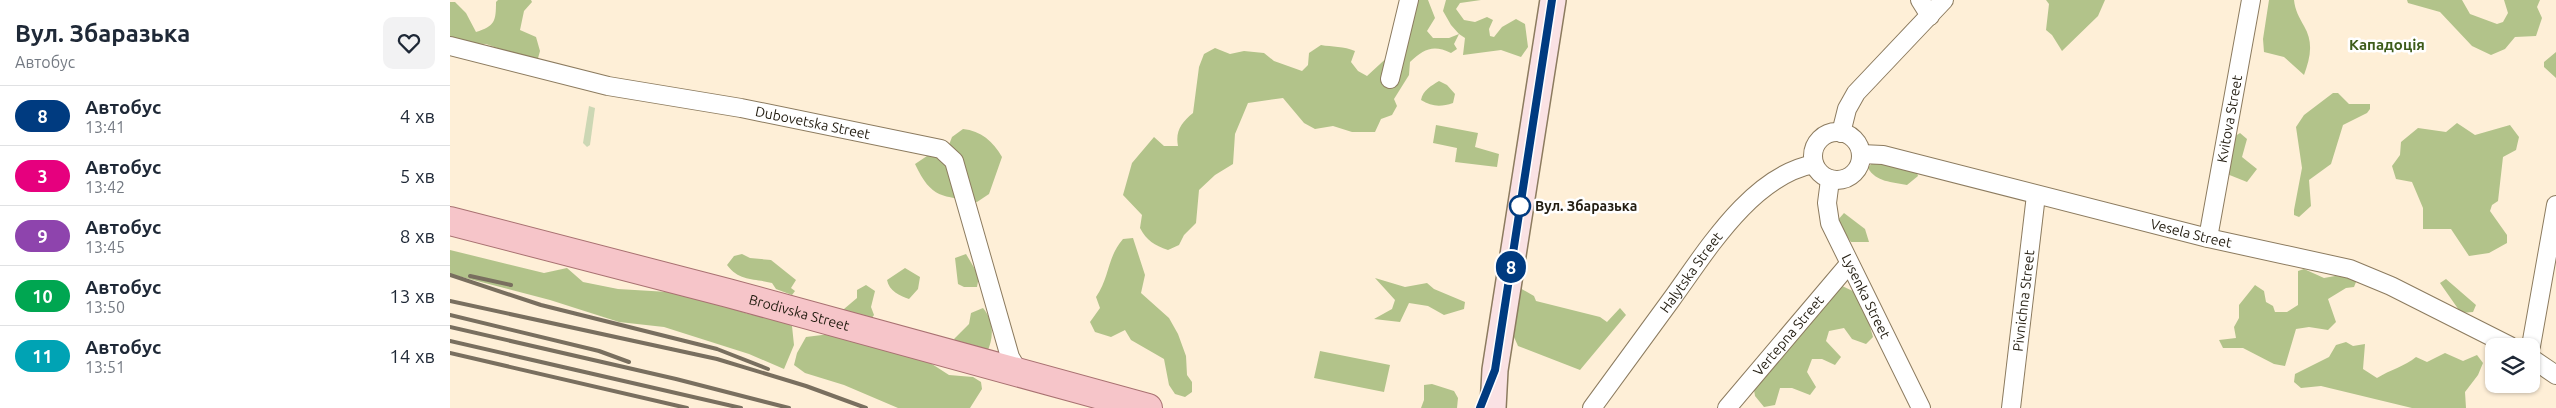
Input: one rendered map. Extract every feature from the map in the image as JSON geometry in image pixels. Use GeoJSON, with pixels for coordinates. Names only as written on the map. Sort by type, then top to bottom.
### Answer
{"type":"FeatureCollection","features":[{"type":"Feature","properties":{"kind":"main road"},"geometry":{"type":"LineString","coordinates":[[1493,408],[1495,370],[1552,0]]}},
{"type":"Feature","properties":{"kind":"main road","name":"Brodivska Street"},"geometry":{"type":"LineString","coordinates":[[450,220],[728,293],[1020,374],[1100,402],[1148,408]]}},
{"type":"Feature","properties":{"kind":"main road"},"geometry":{"type":"LineString","coordinates":[[1480,408],[1495,370]]}},
{"type":"Feature","properties":{"kind":"street"},"geometry":{"type":"LineString","coordinates":[[1390,79],[1409,0]]}},
{"type":"Feature","properties":{"kind":"street"},"geometry":{"type":"LineString","coordinates":[[1920,0],[1930,16]]}},
{"type":"Feature","properties":{"kind":"street"},"geometry":{"type":"LineString","coordinates":[[1841,132],[1847,109],[1856,93],[1944,0]]}},
{"type":"Feature","properties":{"kind":"street","name":"Kvitova Street"},"geometry":{"type":"LineString","coordinates":[[2208,238],[2251,0]]}},
{"type":"Feature","properties":{"kind":"street","name":"Dubovetska Street"},"geometry":{"type":"LineString","coordinates":[[450,46],[608,86],[741,108],[941,149],[954,161],[1010,357],[1020,374]]}},
{"type":"Feature","properties":{"kind":"street"},"geometry":{"type":"LineString","coordinates":[[1841,132],[1855,140],[1861,154],[1857,169],[1852,175],[1838,180],[1830,180],[1818,171],[1814,164],[1814,148],[1818,141],[1825,136],[1841,132]]}},
{"type":"Feature","properties":{"kind":"street","name":"Vesela Street"},"geometry":{"type":"LineString","coordinates":[[1861,154],[1883,155],[2208,238],[2350,269],[2392,286],[2494,338]]}},
{"type":"Feature","properties":{"kind":"street","name":"Halytska Street"},"geometry":{"type":"LineString","coordinates":[[1592,408],[1717,237],[1755,196],[1779,176],[1797,167],[1814,164]]}},
{"type":"Feature","properties":{"kind":"street","name":"Lysenka Street"},"geometry":{"type":"LineString","coordinates":[[1830,180],[1827,203],[1830,223],[1921,408]]}},
{"type":"Feature","properties":{"kind":"street","name":"Pivnichna Street"},"geometry":{"type":"LineString","coordinates":[[2011,408],[2036,195]]}},
{"type":"Feature","properties":{"kind":"street"},"geometry":{"type":"LineString","coordinates":[[2532,338],[2556,205]]}},
{"type":"Feature","properties":{"kind":"street","name":"Vertepna Street"},"geometry":{"type":"LineString","coordinates":[[1727,408],[1849,264]]}},
{"type":"Feature","properties":{"kind":"street"},"geometry":{"type":"LineString","coordinates":[[2540,364],[2556,375]]}},
{"type":"Feature","properties":{"kind":"green space"},"geometry":{"type":"Polygon","coordinates":[[[498,0],[531,0],[532,2],[524,11],[520,30],[536,37],[540,51],[537,62],[486,44],[462,43],[450,39],[450,2],[455,2],[466,13],[476,32],[491,25],[495,18],[496,2],[498,0]]]}},
{"type":"Feature","properties":{"kind":"green space"},"geometry":{"type":"Polygon","coordinates":[[[1404,0],[1428,0],[1435,18],[1427,31],[1433,38],[1449,38],[1459,34],[1454,44],[1457,49],[1451,53],[1434,48],[1429,49],[1410,62],[1409,75],[1394,99],[1397,106],[1392,115],[1381,119],[1375,132],[1352,132],[1333,126],[1315,129],[1304,123],[1283,98],[1248,103],[1235,134],[1233,164],[1215,175],[1199,190],[1196,223],[1184,235],[1179,245],[1168,250],[1148,239],[1140,228],[1142,215],[1123,195],[1132,163],[1154,137],[1164,146],[1178,146],[1177,141],[1180,127],[1193,113],[1199,67],[1204,54],[1215,48],[1230,54],[1244,51],[1264,53],[1274,61],[1302,71],[1308,65],[1309,53],[1321,45],[1342,47],[1355,51],[1351,62],[1358,71],[1367,76],[1392,53],[1404,0]]]}},
{"type":"Feature","properties":{"kind":"green space"},"geometry":{"type":"Polygon","coordinates":[[[1446,0],[1481,0],[1460,3],[1456,9],[1464,20],[1475,22],[1487,17],[1493,20],[1489,29],[1490,36],[1494,37],[1502,27],[1516,19],[1525,24],[1528,47],[1521,57],[1501,50],[1463,55],[1465,38],[1459,34],[1443,11],[1446,0]]]}},
{"type":"Feature","properties":{"kind":"green space"},"geometry":{"type":"Polygon","coordinates":[[[2046,0],[2105,0],[2098,16],[2062,51],[2052,35],[2046,30],[2049,4],[2046,0]]]}},
{"type":"Feature","properties":{"kind":"green space"},"geometry":{"type":"Polygon","coordinates":[[[2269,0],[2294,0],[2310,44],[2308,63],[2304,75],[2284,57],[2264,52],[2263,39],[2269,0]]]}},
{"type":"Feature","properties":{"kind":"green space"},"geometry":{"type":"Polygon","coordinates":[[[2407,0],[2462,0],[2470,14],[2497,24],[2503,22],[2508,13],[2504,0],[2540,0],[2537,7],[2542,18],[2536,36],[2515,37],[2505,49],[2491,55],[2472,46],[2440,12],[2408,3],[2407,0]]]}},
{"type":"Feature","properties":{"kind":"green space"},"geometry":{"type":"Polygon","coordinates":[[[2556,52],[2556,78],[2544,67],[2544,62],[2556,52]]]}},
{"type":"Feature","properties":{"kind":"green space"},"geometry":{"type":"Polygon","coordinates":[[[1439,81],[1447,85],[1455,94],[1453,103],[1437,106],[1421,100],[1425,91],[1439,81]]]}},
{"type":"Feature","properties":{"kind":"green space"},"geometry":{"type":"Polygon","coordinates":[[[2333,93],[2338,93],[2349,104],[2370,104],[2370,109],[2367,113],[2343,125],[2331,164],[2309,180],[2311,206],[2299,217],[2294,215],[2302,168],[2296,127],[2304,115],[2333,93]]]}},
{"type":"Feature","properties":{"kind":"green space"},"geometry":{"type":"Polygon","coordinates":[[[589,106],[595,108],[590,145],[587,147],[583,143],[589,106]]]}},
{"type":"Feature","properties":{"kind":"green space"},"geometry":{"type":"Polygon","coordinates":[[[2457,123],[2475,135],[2510,125],[2519,137],[2516,150],[2503,157],[2498,201],[2492,205],[2490,211],[2507,235],[2507,243],[2489,253],[2469,256],[2451,229],[2423,229],[2423,208],[2412,182],[2396,179],[2392,166],[2400,155],[2401,142],[2418,128],[2446,132],[2457,123]]]}},
{"type":"Feature","properties":{"kind":"green space"},"geometry":{"type":"Polygon","coordinates":[[[1436,125],[1478,133],[1475,147],[1499,154],[1497,167],[1455,162],[1457,148],[1433,143],[1436,125]]]}},
{"type":"Feature","properties":{"kind":"green space"},"geometry":{"type":"Polygon","coordinates":[[[963,129],[975,132],[986,138],[995,146],[1002,157],[989,194],[977,202],[939,194],[927,184],[915,164],[933,152],[947,150],[952,137],[963,129]]]}},
{"type":"Feature","properties":{"kind":"green space"},"geometry":{"type":"Polygon","coordinates":[[[2240,133],[2247,139],[2242,157],[2257,169],[2247,182],[2227,174],[2224,168],[2232,156],[2232,138],[2240,133]]]}},
{"type":"Feature","properties":{"kind":"green space"},"geometry":{"type":"Polygon","coordinates":[[[1872,163],[1915,166],[1918,176],[1907,185],[1885,181],[1871,173],[1868,168],[1872,163]]]}},
{"type":"Feature","properties":{"kind":"green space"},"geometry":{"type":"Polygon","coordinates":[[[1844,213],[1865,229],[1869,242],[1851,242],[1837,221],[1844,213]]]}},
{"type":"Feature","properties":{"kind":"green space"},"geometry":{"type":"Polygon","coordinates":[[[1133,238],[1145,275],[1141,293],[1169,318],[1178,334],[1186,356],[1187,375],[1192,382],[1192,392],[1185,397],[1175,394],[1169,385],[1164,359],[1131,340],[1125,330],[1111,337],[1095,332],[1090,322],[1100,308],[1096,297],[1101,290],[1114,253],[1123,239],[1133,238]]]}},
{"type":"Feature","properties":{"kind":"green space"},"geometry":{"type":"Polygon","coordinates":[[[450,250],[544,273],[567,268],[583,282],[618,289],[668,292],[706,299],[748,314],[774,317],[792,326],[794,345],[784,369],[749,354],[664,327],[619,322],[550,300],[450,274],[450,250]]]}},
{"type":"Feature","properties":{"kind":"green space"},"geometry":{"type":"Polygon","coordinates":[[[742,254],[750,258],[771,260],[796,280],[791,288],[795,291],[792,295],[776,289],[772,283],[742,277],[732,270],[727,265],[734,256],[742,254]]]}},
{"type":"Feature","properties":{"kind":"green space"},"geometry":{"type":"Polygon","coordinates":[[[966,254],[979,276],[977,287],[964,287],[958,284],[955,258],[966,254]]]}},
{"type":"Feature","properties":{"kind":"green space"},"geometry":{"type":"Polygon","coordinates":[[[905,268],[920,277],[918,289],[909,299],[892,290],[887,280],[905,268]]]}},
{"type":"Feature","properties":{"kind":"green space"},"geometry":{"type":"Polygon","coordinates":[[[2304,269],[2324,278],[2335,276],[2358,277],[2354,287],[2346,288],[2328,299],[2336,322],[2328,330],[2309,327],[2296,329],[2285,366],[2274,364],[2243,348],[2223,348],[2219,340],[2236,338],[2234,327],[2239,318],[2239,305],[2255,285],[2264,291],[2266,302],[2273,306],[2275,312],[2287,312],[2298,305],[2298,271],[2304,269]]]}},
{"type":"Feature","properties":{"kind":"green space"},"geometry":{"type":"Polygon","coordinates":[[[1375,278],[1405,287],[1427,283],[1434,289],[1465,302],[1464,309],[1444,315],[1428,306],[1409,303],[1400,322],[1374,319],[1392,309],[1395,300],[1375,278]]]}},
{"type":"Feature","properties":{"kind":"green space"},"geometry":{"type":"Polygon","coordinates":[[[2446,279],[2476,305],[2473,312],[2461,313],[2440,283],[2446,279]]]}},
{"type":"Feature","properties":{"kind":"green space"},"geometry":{"type":"Polygon","coordinates":[[[1838,284],[1861,295],[1873,337],[1866,344],[1852,339],[1844,328],[1829,331],[1826,341],[1841,357],[1835,365],[1822,359],[1812,359],[1807,372],[1816,387],[1810,395],[1792,388],[1780,388],[1775,405],[1764,407],[1755,396],[1751,372],[1838,284]]]}},
{"type":"Feature","properties":{"kind":"green space"},"geometry":{"type":"Polygon","coordinates":[[[866,285],[875,291],[871,307],[874,315],[868,323],[835,312],[844,309],[857,298],[857,290],[866,285]]]}},
{"type":"Feature","properties":{"kind":"green space"},"geometry":{"type":"Polygon","coordinates":[[[1520,288],[1534,296],[1536,301],[1600,317],[1607,322],[1620,308],[1626,315],[1580,370],[1518,346],[1514,337],[1520,288]]]}},
{"type":"Feature","properties":{"kind":"green space"},"geometry":{"type":"Polygon","coordinates":[[[983,308],[987,313],[992,330],[987,352],[973,345],[957,343],[954,339],[969,324],[971,313],[983,308]]]}},
{"type":"Feature","properties":{"kind":"green space"},"geometry":{"type":"Polygon","coordinates":[[[830,334],[921,357],[949,375],[973,377],[981,382],[982,389],[970,408],[898,408],[844,385],[805,373],[794,365],[797,353],[806,337],[830,334]]]}},
{"type":"Feature","properties":{"kind":"green space"},"geometry":{"type":"Polygon","coordinates":[[[2346,342],[2353,346],[2365,344],[2363,369],[2377,378],[2416,357],[2427,362],[2445,353],[2463,361],[2477,355],[2483,363],[2478,375],[2465,392],[2466,408],[2412,408],[2321,386],[2301,388],[2294,382],[2295,374],[2329,357],[2336,345],[2346,342]]]}},
{"type":"Feature","properties":{"kind":"green space"},"geometry":{"type":"Polygon","coordinates":[[[1320,351],[1390,365],[1384,392],[1314,378],[1320,351]]]}},
{"type":"Feature","properties":{"kind":"green space"},"geometry":{"type":"Polygon","coordinates":[[[1432,384],[1454,391],[1458,398],[1457,408],[1421,408],[1424,400],[1424,385],[1432,384]]]}},
{"type":"Feature","properties":{"kind":"railway"},"geometry":{"type":"LineString","coordinates":[[450,275],[541,305],[717,349],[768,369]]}},
{"type":"Feature","properties":{"kind":"railway"},"geometry":{"type":"LineString","coordinates":[[470,276],[511,285]]}},
{"type":"Feature","properties":{"kind":"railway"},"geometry":{"type":"LineString","coordinates":[[450,301],[717,359],[806,386],[866,408]]}},
{"type":"Feature","properties":{"kind":"railway"},"geometry":{"type":"LineString","coordinates":[[450,315],[599,351],[629,362]]}},
{"type":"Feature","properties":{"kind":"railway"},"geometry":{"type":"LineString","coordinates":[[450,327],[676,379],[789,408]]}},
{"type":"Feature","properties":{"kind":"railway"},"geometry":{"type":"LineString","coordinates":[[450,341],[741,408]]}},
{"type":"Feature","properties":{"kind":"railway"},"geometry":{"type":"LineString","coordinates":[[450,353],[687,408]]}},
{"type":"Feature","properties":{"kind":"bus line","name":"8"},"geometry":{"type":"LineString","coordinates":[[1480,408],[1495,370],[1552,0]]}},
{"type":"Feature","properties":{"kind":"place","name":"Вул. Збаразька"},"geometry":{"type":"Point","coordinates":[1520,206]}},
{"type":"Feature","properties":{"kind":"district","name":"Кападоція"},"geometry":{"type":"Point","coordinates":[2387,45]}}]}
